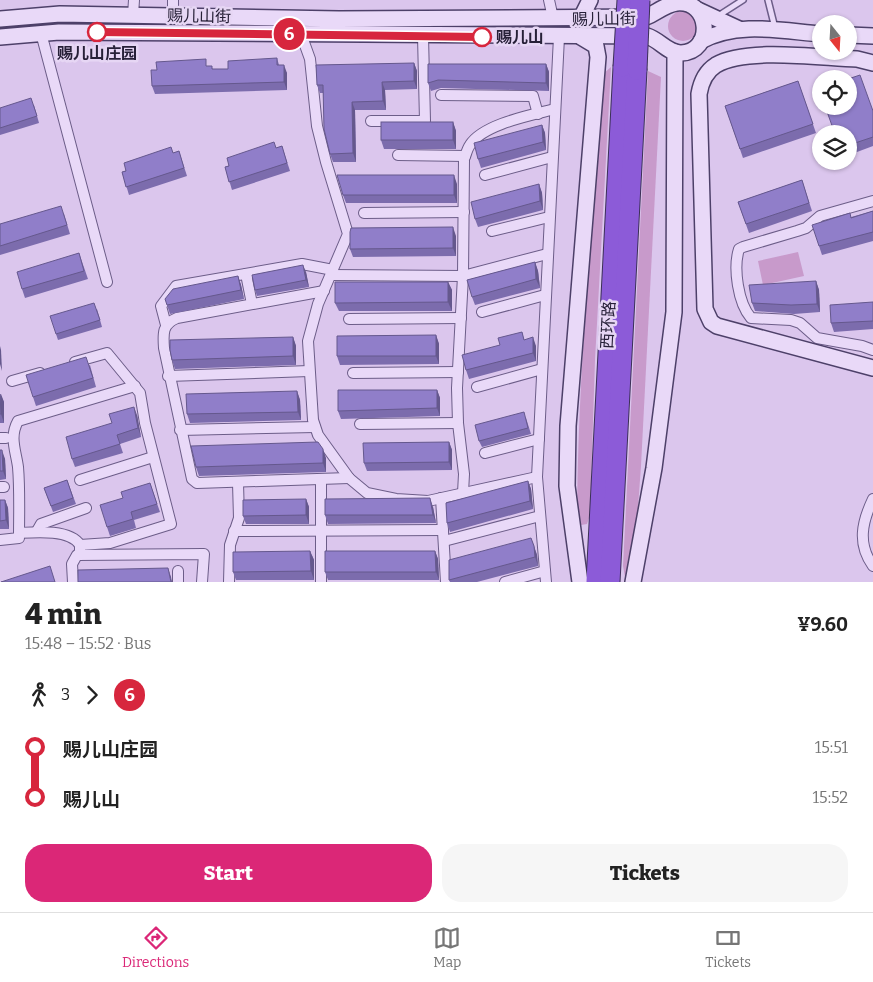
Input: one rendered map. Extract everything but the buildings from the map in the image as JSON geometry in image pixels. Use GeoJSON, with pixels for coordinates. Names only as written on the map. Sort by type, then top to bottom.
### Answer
{"type":"FeatureCollection","features":[{"type":"Feature","properties":{"kind":"highway"},"geometry":{"type":"LineString","coordinates":[[627,0],[630,69]]}},
{"type":"Feature","properties":{"kind":"highway"},"geometry":{"type":"LineString","coordinates":[[630,69],[640,0]]}},
{"type":"Feature","properties":{"kind":"highway","name":"西环路"},"geometry":{"type":"LineString","coordinates":[[596,582],[630,69]]}},
{"type":"Feature","properties":{"kind":"highway","name":"西环路"},"geometry":{"type":"LineString","coordinates":[[610,582],[630,69]]}},
{"type":"Feature","properties":{"kind":"main road"},"geometry":{"type":"LineString","coordinates":[[581,0],[581,18]]}},
{"type":"Feature","properties":{"kind":"main road"},"geometry":{"type":"LineString","coordinates":[[581,18],[590,0]]}},
{"type":"Feature","properties":{"kind":"main road","name":"赐儿山街"},"geometry":{"type":"LineString","coordinates":[[0,19],[40,8],[134,8],[173,16],[646,17],[675,3],[692,5]]}},
{"type":"Feature","properties":{"kind":"main road"},"geometry":{"type":"LineString","coordinates":[[692,5],[712,18],[741,29]]}},
{"type":"Feature","properties":{"kind":"main road"},"geometry":{"type":"LineString","coordinates":[[692,5],[705,25],[698,44]]}},
{"type":"Feature","properties":{"kind":"main road"},"geometry":{"type":"LineString","coordinates":[[40,8],[41,33]]}},
{"type":"Feature","properties":{"kind":"main road"},"geometry":{"type":"LineString","coordinates":[[423,18],[423,36]]}},
{"type":"Feature","properties":{"kind":"main road"},"geometry":{"type":"LineString","coordinates":[[633,582],[654,468],[674,312],[675,52],[688,52],[698,44],[722,32],[741,29],[812,33]]}},
{"type":"Feature","properties":{"kind":"main road","name":"赐儿山街"},"geometry":{"type":"LineString","coordinates":[[0,38],[41,33],[581,38],[647,36],[675,52]]}},
{"type":"Feature","properties":{"kind":"main road"},"geometry":{"type":"LineString","coordinates":[[858,35],[873,36]]}},
{"type":"Feature","properties":{"kind":"main road"},"geometry":{"type":"LineString","coordinates":[[580,582],[567,486],[568,426],[598,57],[596,46],[581,38]]}},
{"type":"Feature","properties":{"kind":"main road"},"geometry":{"type":"LineString","coordinates":[[698,44],[715,65]]}},
{"type":"Feature","properties":{"kind":"main road"},"geometry":{"type":"LineString","coordinates":[[873,63],[857,59],[751,55],[715,65],[705,74],[699,94],[706,309],[708,317],[717,326],[873,368]]}},
{"type":"Feature","properties":{"kind":"main road"},"geometry":{"type":"LineString","coordinates":[[571,520],[574,582]]}},
{"type":"Feature","properties":{"kind":"street"},"geometry":{"type":"LineString","coordinates":[[173,0],[173,16]]}},
{"type":"Feature","properties":{"kind":"street"},"geometry":{"type":"LineString","coordinates":[[549,0],[553,18]]}},
{"type":"Feature","properties":{"kind":"street"},"geometry":{"type":"LineString","coordinates":[[41,33],[106,282]]}},
{"type":"Feature","properties":{"kind":"street"},"geometry":{"type":"LineString","coordinates":[[301,34],[310,59],[317,126],[348,234],[324,292],[308,341],[315,428],[349,478],[368,493],[396,499],[428,500],[537,477]]}},
{"type":"Feature","properties":{"kind":"street"},"geometry":{"type":"LineString","coordinates":[[370,121],[425,121],[423,36]]}},
{"type":"Feature","properties":{"kind":"street"},"geometry":{"type":"LineString","coordinates":[[505,582],[546,577],[537,477],[559,37]]}},
{"type":"Feature","properties":{"kind":"street"},"geometry":{"type":"LineString","coordinates":[[441,95],[533,96],[538,114]]}},
{"type":"Feature","properties":{"kind":"street"},"geometry":{"type":"LineString","coordinates":[[463,493],[464,474],[458,423],[458,372],[463,276],[465,156],[470,145],[478,136],[508,122],[555,109]]}},
{"type":"Feature","properties":{"kind":"street"},"geometry":{"type":"LineString","coordinates":[[398,155],[465,156]]}},
{"type":"Feature","properties":{"kind":"street"},"geometry":{"type":"LineString","coordinates":[[485,175],[552,157]]}},
{"type":"Feature","properties":{"kind":"street"},"geometry":{"type":"LineString","coordinates":[[873,201],[820,216],[798,232],[743,247],[739,249],[736,258],[742,298],[746,311],[751,318],[791,320],[800,323],[817,338],[862,346],[873,350]]}},
{"type":"Feature","properties":{"kind":"street"},"geometry":{"type":"LineString","coordinates":[[364,212],[464,212]]}},
{"type":"Feature","properties":{"kind":"street"},"geometry":{"type":"LineString","coordinates":[[492,231],[549,216]]}},
{"type":"Feature","properties":{"kind":"street"},"geometry":{"type":"LineString","coordinates":[[349,478],[238,483],[197,483],[192,479],[168,376],[164,348],[166,325],[161,309],[173,288],[302,264],[332,273],[463,276],[547,254]]}},
{"type":"Feature","properties":{"kind":"street"},"geometry":{"type":"LineString","coordinates":[[246,274],[252,304]]}},
{"type":"Feature","properties":{"kind":"street"},"geometry":{"type":"LineString","coordinates":[[166,325],[177,318],[324,292]]}},
{"type":"Feature","properties":{"kind":"street"},"geometry":{"type":"LineString","coordinates":[[482,312],[545,295]]}},
{"type":"Feature","properties":{"kind":"street"},"geometry":{"type":"LineString","coordinates":[[349,319],[461,318]]}},
{"type":"Feature","properties":{"kind":"street"},"geometry":{"type":"LineString","coordinates":[[67,365],[107,353],[136,386],[141,397],[144,423],[171,524],[110,543],[80,550],[72,564],[73,582]]}},
{"type":"Feature","properties":{"kind":"street"},"geometry":{"type":"LineString","coordinates":[[477,387],[542,369]]}},
{"type":"Feature","properties":{"kind":"street"},"geometry":{"type":"LineString","coordinates":[[12,381],[48,370]]}},
{"type":"Feature","properties":{"kind":"street"},"geometry":{"type":"LineString","coordinates":[[168,376],[309,371]]}},
{"type":"Feature","properties":{"kind":"street"},"geometry":{"type":"LineString","coordinates":[[353,373],[458,372]]}},
{"type":"Feature","properties":{"kind":"street"},"geometry":{"type":"LineString","coordinates":[[0,540],[19,538],[18,466],[13,444],[13,434],[18,421],[136,386]]}},
{"type":"Feature","properties":{"kind":"street"},"geometry":{"type":"LineString","coordinates":[[360,424],[458,423]]}},
{"type":"Feature","properties":{"kind":"street"},"geometry":{"type":"LineString","coordinates":[[180,430],[315,428]]}},
{"type":"Feature","properties":{"kind":"street"},"geometry":{"type":"LineString","coordinates":[[485,453],[539,439]]}},
{"type":"Feature","properties":{"kind":"street"},"geometry":{"type":"LineString","coordinates":[[80,480],[154,456]]}},
{"type":"Feature","properties":{"kind":"street"},"geometry":{"type":"LineString","coordinates":[[321,479],[321,582]]}},
{"type":"Feature","properties":{"kind":"street"},"geometry":{"type":"LineString","coordinates":[[229,582],[230,545],[238,518],[238,483]]}},
{"type":"Feature","properties":{"kind":"street"},"geometry":{"type":"LineString","coordinates":[[441,498],[446,582]]}},
{"type":"Feature","properties":{"kind":"street"},"geometry":{"type":"LineString","coordinates":[[873,499],[866,514],[862,533],[863,546],[873,566]]}},
{"type":"Feature","properties":{"kind":"street"},"geometry":{"type":"LineString","coordinates":[[37,531],[41,524],[86,508]]}},
{"type":"Feature","properties":{"kind":"street"},"geometry":{"type":"LineString","coordinates":[[234,531],[320,530],[444,536],[540,516]]}},
{"type":"Feature","properties":{"kind":"street"},"geometry":{"type":"LineString","coordinates":[[19,533],[51,532],[74,539],[80,550]]}},
{"type":"Feature","properties":{"kind":"street"},"geometry":{"type":"LineString","coordinates":[[80,550],[204,554],[202,582]]}},
{"type":"Feature","properties":{"kind":"lane"},"geometry":{"type":"LineString","coordinates":[[712,18],[743,0]]}},
{"type":"Feature","properties":{"kind":"lane"},"geometry":{"type":"LineString","coordinates":[[768,0],[774,17],[776,31]]}},
{"type":"Feature","properties":{"kind":"shaded area"},"geometry":{"type":"Polygon","coordinates":[[[683,11],[689,12],[697,20],[697,32],[689,40],[683,41],[677,40],[669,32],[668,26],[669,20],[677,12],[683,11]]]}},
{"type":"Feature","properties":{"kind":"shaded area"},"geometry":{"type":"Polygon","coordinates":[[[611,67],[595,360],[590,515],[587,524],[581,525],[577,515],[578,460],[586,295],[602,75],[611,67]]]}},
{"type":"Feature","properties":{"kind":"shaded area"},"geometry":{"type":"Polygon","coordinates":[[[648,71],[661,77],[641,466],[637,521],[629,570],[625,577],[623,566],[648,71]]]}},
{"type":"Feature","properties":{"kind":"shaded area"},"geometry":{"type":"Polygon","coordinates":[[[798,252],[804,276],[763,285],[758,261],[798,252]]]}},
{"type":"Feature","properties":{"kind":"bus line","name":"6"},"geometry":{"type":"LineString","coordinates":[[97,32],[482,37]]}},
{"type":"Feature","properties":{"kind":"place","name":"赐儿山庄园"},"geometry":{"type":"Point","coordinates":[97,32]}},
{"type":"Feature","properties":{"kind":"place","name":"赐儿山"},"geometry":{"type":"Point","coordinates":[482,37]}}]}
